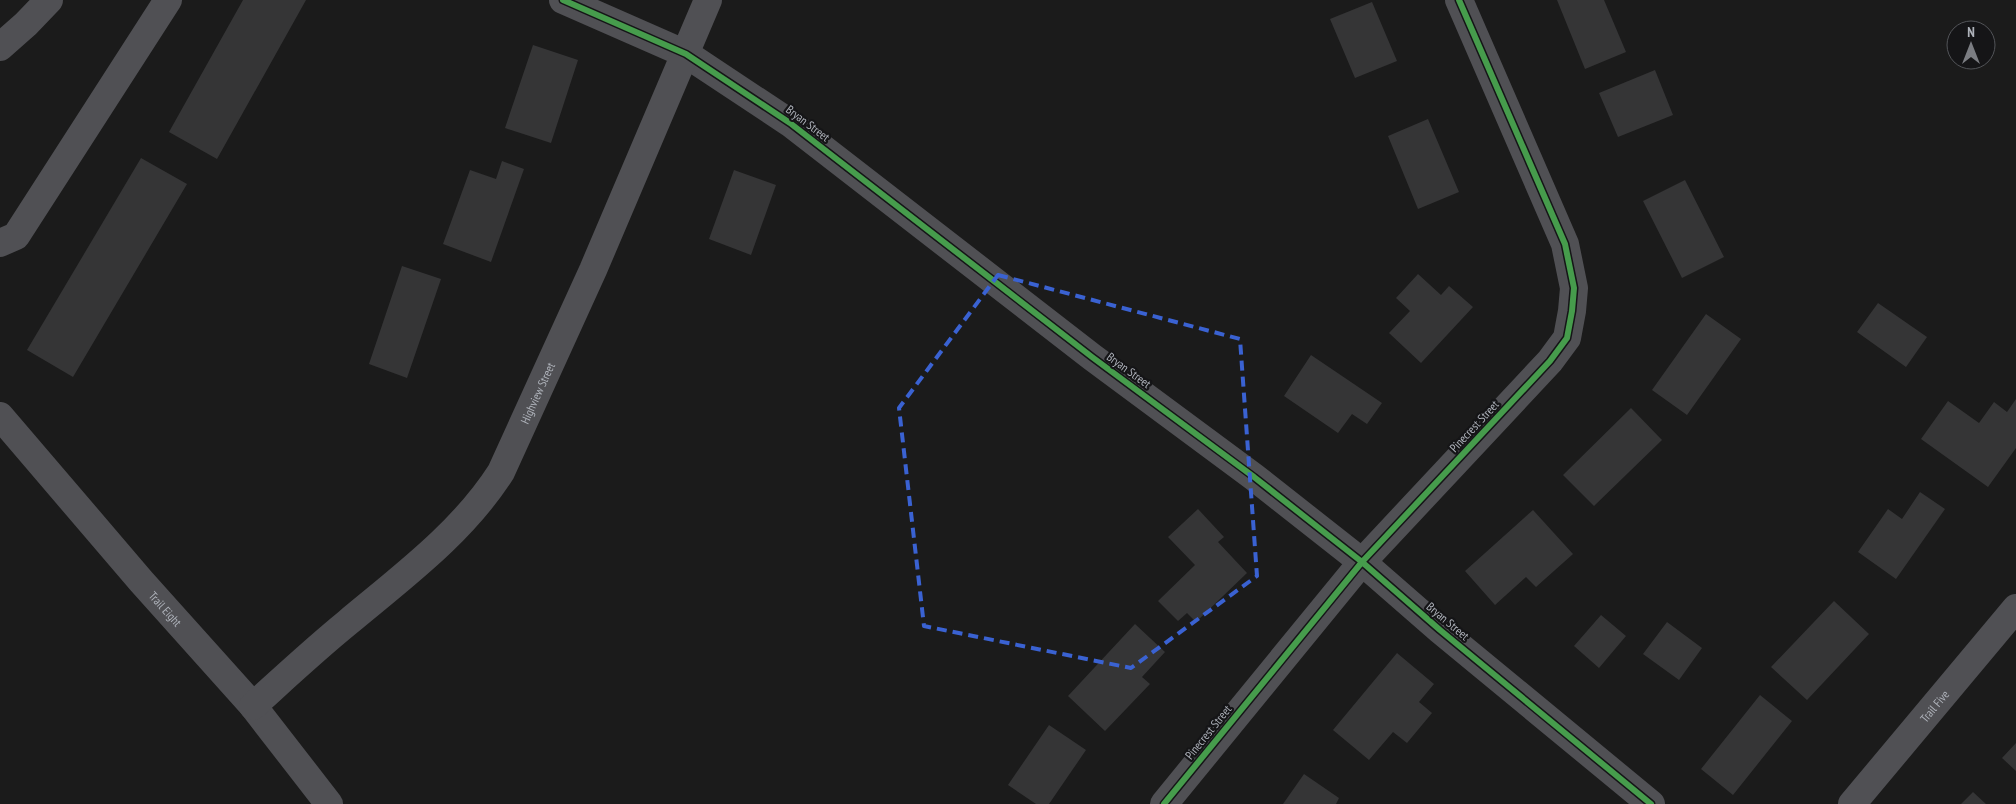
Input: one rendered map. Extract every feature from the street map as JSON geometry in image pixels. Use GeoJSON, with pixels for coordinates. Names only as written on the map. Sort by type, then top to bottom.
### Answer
{"type":"FeatureCollection","features":[{"type":"Feature","properties":{"kind":"street"},"geometry":{"type":"LineString","coordinates":[[0,47],[49,0]]}},
{"type":"Feature","properties":{"kind":"street"},"geometry":{"type":"LineString","coordinates":[[0,243],[16,236],[168,0]]}},
{"type":"Feature","properties":{"kind":"street","name":"Bryan Street"},"geometry":{"type":"LineString","coordinates":[[563,0],[686,54],[790,123],[1092,357],[1254,477],[1362,562],[1440,630],[1651,804]]}},
{"type":"Feature","properties":{"kind":"street","name":"Highview Street"},"geometry":{"type":"LineString","coordinates":[[253,706],[340,628],[434,551],[484,498],[501,472],[585,288],[708,0]]}},
{"type":"Feature","properties":{"kind":"street","name":"Pinecrest Street"},"geometry":{"type":"LineString","coordinates":[[1164,804],[1362,562],[1550,362],[1567,338],[1574,288],[1565,244],[1459,0]]}},
{"type":"Feature","properties":{"kind":"street","name":"Trail Eight"},"geometry":{"type":"LineString","coordinates":[[0,416],[141,581],[253,706],[329,804]]}},
{"type":"Feature","properties":{"kind":"street","name":"Trail Five"},"geometry":{"type":"LineString","coordinates":[[1852,804],[2016,608]]}},
{"type":"Feature","properties":{"kind":"highlighted area"},"geometry":{"type":"Polygon","coordinates":[[[998,275],[1240,339],[1257,576],[1131,668],[924,626],[899,408],[998,275]]]}},
{"type":"Feature","properties":{"kind":"building"},"geometry":{"type":"Polygon","coordinates":[[[243,0],[306,0],[217,159],[169,132],[243,0]]]}},
{"type":"Feature","properties":{"kind":"building"},"geometry":{"type":"Polygon","coordinates":[[[1557,0],[1604,0],[1626,52],[1585,69],[1557,0]]]}},
{"type":"Feature","properties":{"kind":"building"},"geometry":{"type":"Polygon","coordinates":[[[1372,2],[1397,61],[1355,78],[1330,19],[1372,2]]]}},
{"type":"Feature","properties":{"kind":"building"},"geometry":{"type":"Polygon","coordinates":[[[533,45],[578,60],[551,143],[505,128],[533,45]]]}},
{"type":"Feature","properties":{"kind":"building"},"geometry":{"type":"Polygon","coordinates":[[[1655,70],[1673,115],[1618,137],[1599,93],[1655,70]]]}},
{"type":"Feature","properties":{"kind":"building"},"geometry":{"type":"Polygon","coordinates":[[[1428,119],[1459,192],[1418,209],[1388,136],[1428,119]]]}},
{"type":"Feature","properties":{"kind":"building"},"geometry":{"type":"Polygon","coordinates":[[[141,158],[187,184],[73,377],[27,350],[141,158]]]}},
{"type":"Feature","properties":{"kind":"building"},"geometry":{"type":"Polygon","coordinates":[[[502,161],[524,169],[491,262],[443,244],[470,170],[496,179],[502,161]]]}},
{"type":"Feature","properties":{"kind":"building"},"geometry":{"type":"Polygon","coordinates":[[[734,170],[776,185],[751,255],[709,239],[734,170]]]}},
{"type":"Feature","properties":{"kind":"building"},"geometry":{"type":"Polygon","coordinates":[[[1685,180],[1724,257],[1682,278],[1643,201],[1685,180]]]}},
{"type":"Feature","properties":{"kind":"building"},"geometry":{"type":"Polygon","coordinates":[[[402,266],[441,279],[407,378],[369,364],[402,266]]]}},
{"type":"Feature","properties":{"kind":"building"},"geometry":{"type":"Polygon","coordinates":[[[1418,274],[1441,295],[1449,286],[1473,307],[1421,363],[1389,333],[1410,311],[1396,298],[1418,274]]]}},
{"type":"Feature","properties":{"kind":"building"},"geometry":{"type":"Polygon","coordinates":[[[1878,303],[1927,337],[1906,367],[1857,332],[1878,303]]]}},
{"type":"Feature","properties":{"kind":"building"},"geometry":{"type":"Polygon","coordinates":[[[1706,314],[1741,339],[1687,415],[1652,390],[1706,314]]]}},
{"type":"Feature","properties":{"kind":"building"},"geometry":{"type":"Polygon","coordinates":[[[1311,355],[1382,403],[1367,424],[1352,414],[1338,433],[1284,396],[1311,355]]]}},
{"type":"Feature","properties":{"kind":"building"},"geometry":{"type":"Polygon","coordinates":[[[2016,399],[2016,448],[1988,487],[1921,439],[1948,401],[1979,423],[1994,402],[2007,412],[2016,399]]]}},
{"type":"Feature","properties":{"kind":"building"},"geometry":{"type":"Polygon","coordinates":[[[1631,408],[1662,440],[1594,506],[1563,475],[1631,408]]]}},
{"type":"Feature","properties":{"kind":"building"},"geometry":{"type":"Polygon","coordinates":[[[1920,492],[1945,509],[1896,579],[1858,552],[1888,509],[1902,519],[1920,492]]]}},
{"type":"Feature","properties":{"kind":"building"},"geometry":{"type":"Polygon","coordinates":[[[1198,509],[1224,537],[1218,542],[1247,573],[1196,622],[1187,613],[1178,621],[1158,601],[1195,565],[1168,537],[1198,509]]]}},
{"type":"Feature","properties":{"kind":"building"},"geometry":{"type":"Polygon","coordinates":[[[1533,510],[1573,554],[1536,587],[1526,577],[1495,605],[1465,571],[1533,510]]]}},
{"type":"Feature","properties":{"kind":"building"},"geometry":{"type":"Polygon","coordinates":[[[1834,601],[1869,634],[1807,700],[1771,667],[1834,601]]]}},
{"type":"Feature","properties":{"kind":"building"},"geometry":{"type":"Polygon","coordinates":[[[1601,615],[1626,636],[1599,668],[1574,646],[1601,615]]]}},
{"type":"Feature","properties":{"kind":"building"},"geometry":{"type":"Polygon","coordinates":[[[1667,622],[1702,648],[1679,680],[1643,654],[1667,622]]]}},
{"type":"Feature","properties":{"kind":"building"},"geometry":{"type":"Polygon","coordinates":[[[1135,624],[1165,652],[1142,677],[1150,684],[1105,731],[1068,696],[1135,624]]]}},
{"type":"Feature","properties":{"kind":"building"},"geometry":{"type":"Polygon","coordinates":[[[1397,653],[1434,684],[1419,702],[1432,713],[1407,743],[1393,732],[1369,760],[1333,730],[1397,653]]]}},
{"type":"Feature","properties":{"kind":"building"},"geometry":{"type":"Polygon","coordinates":[[[1760,695],[1792,721],[1733,795],[1701,769],[1760,695]]]}},
{"type":"Feature","properties":{"kind":"building"},"geometry":{"type":"Polygon","coordinates":[[[1049,725],[1086,750],[1049,804],[1036,804],[1008,785],[1049,725]]]}},
{"type":"Feature","properties":{"kind":"building"},"geometry":{"type":"Polygon","coordinates":[[[2016,743],[2016,771],[2002,758],[2016,743]]]}},
{"type":"Feature","properties":{"kind":"building"},"geometry":{"type":"Polygon","coordinates":[[[1304,774],[1339,798],[1336,804],[1283,804],[1304,774]]]}},
{"type":"Feature","properties":{"kind":"building"},"geometry":{"type":"Polygon","coordinates":[[[1973,792],[1986,804],[1961,804],[1973,792]]]}},
{"type":"Feature","properties":{"kind":"cycle path"},"geometry":{"type":"LineString","coordinates":[[563,0],[686,54],[790,123],[1092,357],[1254,477],[1362,562],[1440,630],[1651,804]]}},
{"type":"Feature","properties":{"kind":"cycle path"},"geometry":{"type":"LineString","coordinates":[[1164,804],[1362,562],[1550,361],[1567,338],[1574,288],[1565,244],[1459,0]]}}]}
